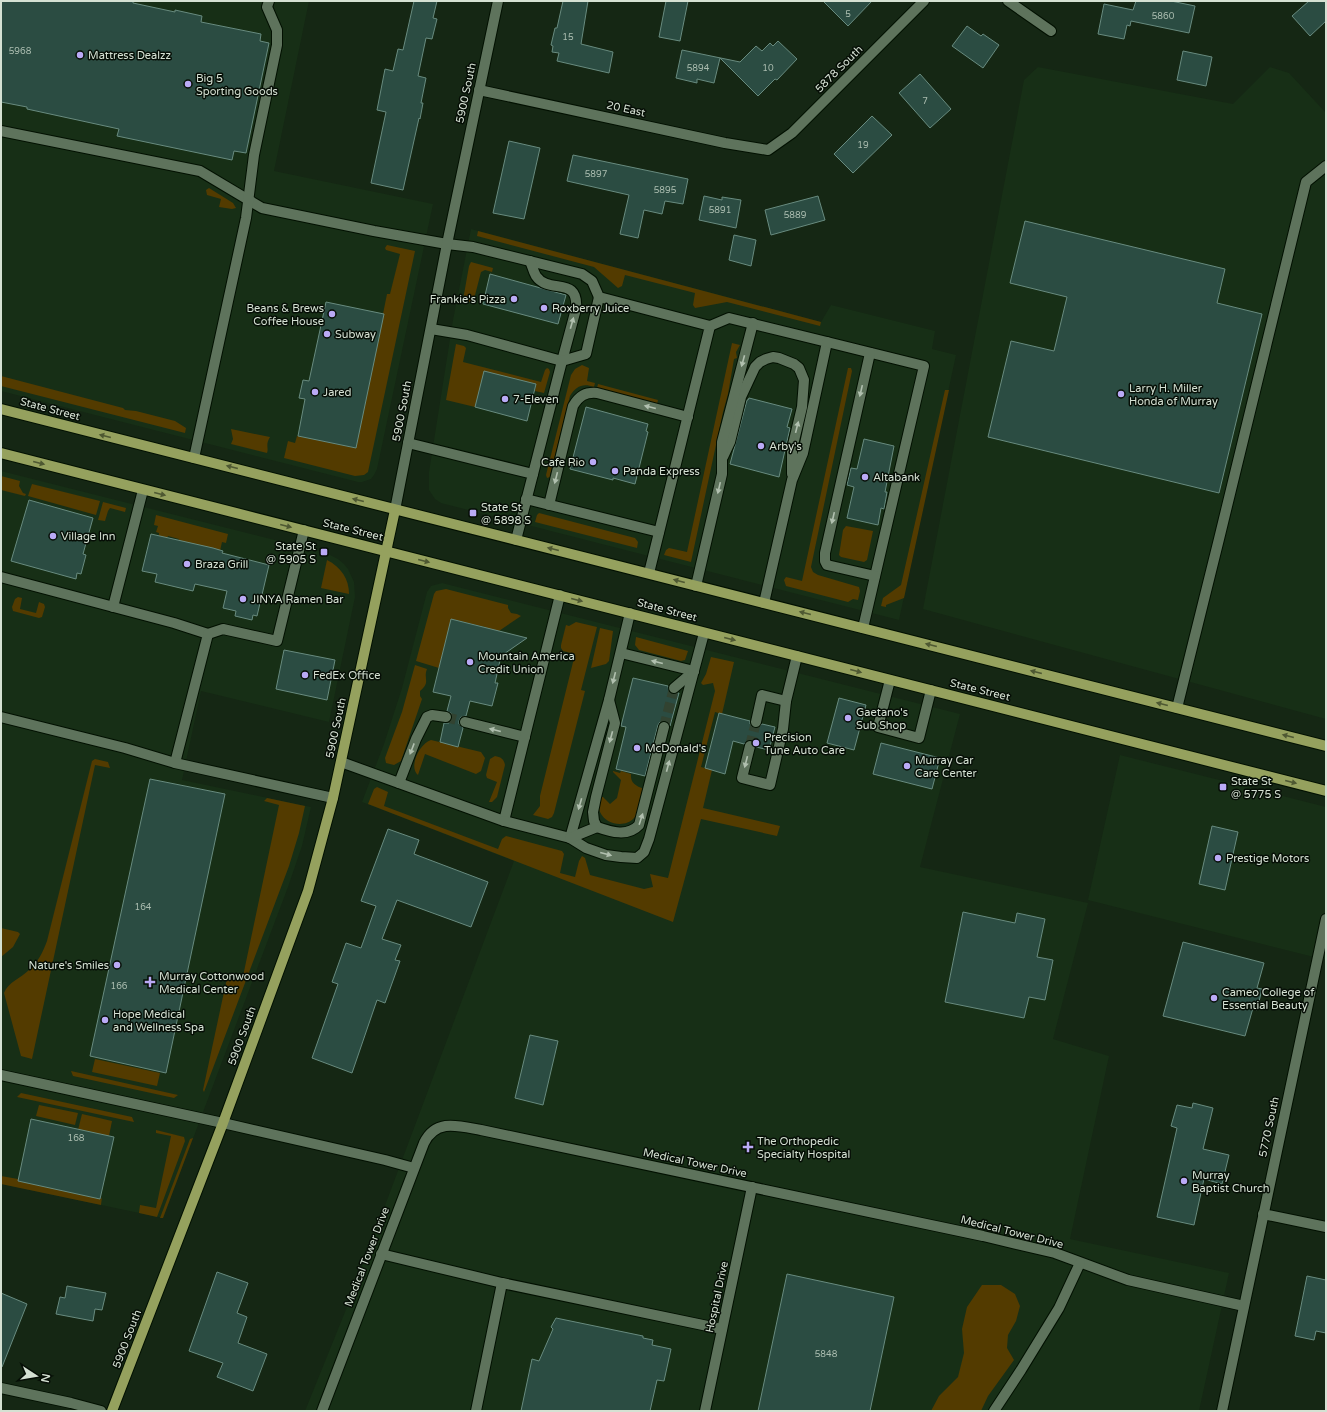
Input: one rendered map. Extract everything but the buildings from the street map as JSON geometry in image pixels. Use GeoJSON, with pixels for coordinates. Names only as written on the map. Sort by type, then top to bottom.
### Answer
{"type":"FeatureCollection","features":[{"type":"Feature","properties":{"kind":"main road","name":"State Street"},"geometry":{"type":"LineString","coordinates":[[1,409],[1326,746]]}},
{"type":"Feature","properties":{"kind":"main road","name":"State Street"},"geometry":{"type":"LineString","coordinates":[[1,453],[1326,791]]}},
{"type":"Feature","properties":{"kind":"main road","name":"5900 South"},"geometry":{"type":"LineString","coordinates":[[112,1411],[222,1123],[308,891],[333,798],[395,510]]}},
{"type":"Feature","properties":{"kind":"street","name":"5900 South"},"geometry":{"type":"LineString","coordinates":[[395,510],[447,244],[498,1]]}},
{"type":"Feature","properties":{"kind":"street","name":"5878 South"},"geometry":{"type":"LineString","coordinates":[[768,150],[792,133],[924,1]]}},
{"type":"Feature","properties":{"kind":"street"},"geometry":{"type":"LineString","coordinates":[[1008,1],[1051,31]]}},
{"type":"Feature","properties":{"kind":"street"},"geometry":{"type":"LineString","coordinates":[[194,458],[246,218],[247,198],[254,155],[277,45],[277,30],[266,3]]}},
{"type":"Feature","properties":{"kind":"street","name":"20 East"},"geometry":{"type":"LineString","coordinates":[[479,90],[725,143],[768,150]]}},
{"type":"Feature","properties":{"kind":"street"},"geometry":{"type":"LineString","coordinates":[[1,131],[200,171],[262,208],[374,232],[473,247],[582,274],[592,281],[599,297],[586,354],[562,361],[467,335],[431,329]]}},
{"type":"Feature","properties":{"kind":"street"},"geometry":{"type":"LineString","coordinates":[[1177,708],[1306,182],[1326,166]]}},
{"type":"Feature","properties":{"kind":"street"},"geometry":{"type":"LineString","coordinates":[[516,540],[576,309],[577,300],[576,294],[569,289],[545,283],[536,276],[530,261]]}},
{"type":"Feature","properties":{"kind":"street"},"geometry":{"type":"LineString","coordinates":[[599,297],[710,326],[728,318],[753,323],[924,366],[863,628]]}},
{"type":"Feature","properties":{"kind":"street"},"geometry":{"type":"LineString","coordinates":[[696,586],[722,474],[722,442],[753,323]]}},
{"type":"Feature","properties":{"kind":"street"},"geometry":{"type":"LineString","coordinates":[[649,573],[710,326]]}},
{"type":"Feature","properties":{"kind":"street"},"geometry":{"type":"LineString","coordinates":[[764,603],[792,480],[803,453],[827,342]]}},
{"type":"Feature","properties":{"kind":"street"},"geometry":{"type":"LineString","coordinates":[[870,352],[825,553],[825,561],[827,565],[875,576]]}},
{"type":"Feature","properties":{"kind":"street"},"geometry":{"type":"LineString","coordinates":[[722,459],[730,442],[741,397],[755,367],[766,359],[773,357],[779,358],[794,364],[799,368],[804,380],[802,407],[792,449],[792,480]]}},
{"type":"Feature","properties":{"kind":"street"},"geometry":{"type":"LineString","coordinates":[[549,505],[573,406],[582,395],[597,393],[688,417]]}},
{"type":"Feature","properties":{"kind":"street"},"geometry":{"type":"LineString","coordinates":[[408,443],[533,474]]}},
{"type":"Feature","properties":{"kind":"street"},"geometry":{"type":"LineString","coordinates":[[113,607],[143,490]]}},
{"type":"Feature","properties":{"kind":"street"},"geometry":{"type":"LineString","coordinates":[[526,499],[659,532]]}},
{"type":"Feature","properties":{"kind":"street"},"geometry":{"type":"LineString","coordinates":[[1,577],[208,634],[223,628],[277,641],[304,530]]}},
{"type":"Feature","properties":{"kind":"street"},"geometry":{"type":"LineString","coordinates":[[504,821],[560,595]]}},
{"type":"Feature","properties":{"kind":"street"},"geometry":{"type":"LineString","coordinates":[[570,838],[609,700],[630,613]]}},
{"type":"Feature","properties":{"kind":"street"},"geometry":{"type":"LineString","coordinates":[[341,762],[504,821],[570,838],[586,848],[606,855],[622,858],[637,858],[644,852],[649,839],[704,632]]}},
{"type":"Feature","properties":{"kind":"street"},"geometry":{"type":"LineString","coordinates":[[175,763],[208,634]]}},
{"type":"Feature","properties":{"kind":"street"},"geometry":{"type":"LineString","coordinates":[[621,653],[694,671]]}},
{"type":"Feature","properties":{"kind":"street"},"geometry":{"type":"LineString","coordinates":[[750,746],[742,778],[770,785],[783,729],[786,701],[797,656]]}},
{"type":"Feature","properties":{"kind":"street"},"geometry":{"type":"LineString","coordinates":[[674,688],[694,671]]}},
{"type":"Feature","properties":{"kind":"street"},"geometry":{"type":"LineString","coordinates":[[890,680],[878,727],[919,738],[931,690]]}},
{"type":"Feature","properties":{"kind":"street"},"geometry":{"type":"LineString","coordinates":[[756,722],[762,695],[786,701]]}},
{"type":"Feature","properties":{"kind":"street"},"geometry":{"type":"LineString","coordinates":[[597,827],[593,812],[615,723],[609,700]]}},
{"type":"Feature","properties":{"kind":"street"},"geometry":{"type":"LineString","coordinates":[[399,783],[416,739],[427,717],[432,715],[446,717]]}},
{"type":"Feature","properties":{"kind":"street"},"geometry":{"type":"LineString","coordinates":[[1,717],[126,748],[175,763],[333,798]]}},
{"type":"Feature","properties":{"kind":"street"},"geometry":{"type":"LineString","coordinates":[[464,722],[525,737]]}},
{"type":"Feature","properties":{"kind":"street"},"geometry":{"type":"LineString","coordinates":[[570,838],[597,827],[618,833],[635,830],[639,825],[664,727]]}},
{"type":"Feature","properties":{"kind":"street","name":"5770 South"},"geometry":{"type":"LineString","coordinates":[[1222,1411],[1324,937],[1326,919]]}},
{"type":"Feature","properties":{"kind":"street"},"geometry":{"type":"LineString","coordinates":[[1,1075],[222,1123],[414,1168]]}},
{"type":"Feature","properties":{"kind":"street","name":"Medical Tower Drive"},"geometry":{"type":"LineString","coordinates":[[322,1411],[424,1143],[430,1133],[440,1127],[452,1125],[752,1187],[1043,1250],[1128,1280],[1244,1306]]}},
{"type":"Feature","properties":{"kind":"street","name":"Hospital Drive"},"geometry":{"type":"LineString","coordinates":[[705,1411],[752,1187]]}},
{"type":"Feature","properties":{"kind":"street"},"geometry":{"type":"LineString","coordinates":[[1264,1214],[1326,1227]]}},
{"type":"Feature","properties":{"kind":"street"},"geometry":{"type":"LineString","coordinates":[[381,1254],[502,1283],[722,1329]]}},
{"type":"Feature","properties":{"kind":"street"},"geometry":{"type":"LineString","coordinates":[[994,1411],[1059,1308],[1080,1263]]}},
{"type":"Feature","properties":{"kind":"street"},"geometry":{"type":"LineString","coordinates":[[476,1411],[502,1283]]}},
{"type":"Feature","properties":{"kind":"street"},"geometry":{"type":"LineString","coordinates":[[1,1388],[71,1402],[100,1411]]}},
{"type":"Feature","properties":{"kind":"shaded area"},"geometry":{"type":"Polygon","coordinates":[[[1,1],[309,1],[274,171],[433,204],[377,469],[371,479],[358,482],[1,391],[1,1]]]}},
{"type":"Feature","properties":{"kind":"shaded area"},"geometry":{"type":"Polygon","coordinates":[[[1038,67],[1233,104],[1270,67],[1289,73],[1326,113],[1326,719],[923,609],[1024,80],[1038,67]]]}},
{"type":"Feature","properties":{"kind":"shaded area"},"geometry":{"type":"Polygon","coordinates":[[[209,188],[233,203],[236,208],[232,209],[219,207],[221,199],[207,195],[206,190],[209,188]]]}},
{"type":"Feature","properties":{"kind":"shaded area"},"geometry":{"type":"Polygon","coordinates":[[[471,229],[821,322],[831,305],[935,331],[932,349],[956,355],[899,620],[441,503],[435,499],[429,490],[429,472],[453,320],[471,229]]]}},
{"type":"Feature","properties":{"kind":"shaded area"},"geometry":{"type":"Polygon","coordinates":[[[478,231],[821,322],[820,326],[727,302],[695,308],[693,305],[695,293],[625,275],[622,286],[618,288],[594,267],[477,236],[478,231]]]}},
{"type":"Feature","properties":{"kind":"shaded area"},"geometry":{"type":"Polygon","coordinates":[[[387,245],[415,251],[368,472],[364,475],[355,476],[284,458],[288,441],[295,443],[297,436],[356,448],[387,294],[390,294],[400,254],[386,250],[385,248],[387,245]]]}},
{"type":"Feature","properties":{"kind":"shaded area"},"geometry":{"type":"Polygon","coordinates":[[[471,262],[493,268],[492,272],[485,270],[481,272],[473,303],[463,300],[471,262]]]}},
{"type":"Feature","properties":{"kind":"shaded area"},"geometry":{"type":"Polygon","coordinates":[[[732,343],[740,345],[736,352],[737,358],[734,359],[728,394],[691,562],[664,555],[666,550],[669,548],[687,552],[732,343]]]}},
{"type":"Feature","properties":{"kind":"shaded area"},"geometry":{"type":"Polygon","coordinates":[[[456,344],[466,348],[463,362],[541,382],[545,370],[547,368],[549,369],[550,372],[544,393],[535,391],[536,384],[484,371],[475,407],[446,400],[456,344]]]}},
{"type":"Feature","properties":{"kind":"shaded area"},"geometry":{"type":"Polygon","coordinates":[[[582,365],[589,368],[587,381],[595,383],[594,387],[586,385],[580,386],[570,396],[550,477],[547,478],[546,475],[571,375],[575,369],[582,365]]]}},
{"type":"Feature","properties":{"kind":"shaded area"},"geometry":{"type":"Polygon","coordinates":[[[848,368],[851,368],[852,371],[811,567],[813,572],[818,575],[859,587],[860,591],[858,600],[853,599],[848,602],[786,586],[784,580],[786,577],[802,581],[848,368]]]}},
{"type":"Feature","properties":{"kind":"shaded area"},"geometry":{"type":"Polygon","coordinates":[[[1,376],[123,408],[125,410],[136,411],[175,421],[186,428],[185,433],[1,386],[1,376]]]}},
{"type":"Feature","properties":{"kind":"shaded area"},"geometry":{"type":"Polygon","coordinates":[[[598,384],[658,400],[657,404],[597,388],[598,384]]]}},
{"type":"Feature","properties":{"kind":"shaded area"},"geometry":{"type":"Polygon","coordinates":[[[945,390],[949,390],[904,598],[886,605],[886,607],[881,606],[883,598],[901,585],[945,390]]]}},
{"type":"Feature","properties":{"kind":"shaded area"},"geometry":{"type":"Polygon","coordinates":[[[231,429],[270,437],[267,453],[231,444],[233,439],[231,429]]]}},
{"type":"Feature","properties":{"kind":"shaded area"},"geometry":{"type":"Polygon","coordinates":[[[1,471],[326,553],[344,564],[354,582],[355,597],[329,722],[201,691],[182,780],[311,807],[302,846],[288,887],[163,1218],[1,1184],[1,471]]]}},
{"type":"Feature","properties":{"kind":"shaded area"},"geometry":{"type":"Polygon","coordinates":[[[1,476],[20,481],[19,486],[23,493],[26,494],[25,496],[1,490],[1,476]]]}},
{"type":"Feature","properties":{"kind":"shaded area"},"geometry":{"type":"Polygon","coordinates":[[[32,484],[100,501],[96,515],[28,496],[32,484]]]}},
{"type":"Feature","properties":{"kind":"shaded area"},"geometry":{"type":"Polygon","coordinates":[[[103,502],[126,508],[125,512],[110,508],[105,521],[98,520],[103,502]]]}},
{"type":"Feature","properties":{"kind":"shaded area"},"geometry":{"type":"Polygon","coordinates":[[[539,513],[635,538],[638,542],[637,548],[535,522],[539,513]]]}},
{"type":"Feature","properties":{"kind":"shaded area"},"geometry":{"type":"Polygon","coordinates":[[[156,515],[228,534],[226,543],[222,542],[220,551],[213,548],[178,541],[179,539],[168,536],[167,538],[159,536],[159,533],[156,532],[158,526],[154,525],[156,515]]]}},
{"type":"Feature","properties":{"kind":"shaded area"},"geometry":{"type":"Polygon","coordinates":[[[846,526],[873,531],[867,560],[864,562],[841,557],[839,555],[843,530],[846,526]]]}},
{"type":"Feature","properties":{"kind":"shaded area"},"geometry":{"type":"Polygon","coordinates":[[[327,560],[336,566],[346,578],[349,594],[321,588],[327,560]]]}},
{"type":"Feature","properties":{"kind":"shaded area","name":"The Orthopedic Specialty Hospital"},"geometry":{"type":"Polygon","coordinates":[[[442,583],[960,714],[920,867],[1088,903],[1053,1039],[1109,1056],[1070,1239],[1229,1273],[1199,1411],[305,1411],[347,1307],[514,861],[362,802],[384,744],[402,688],[427,592],[431,586],[442,583]]]}},
{"type":"Feature","properties":{"kind":"shaded area"},"geometry":{"type":"Polygon","coordinates":[[[446,589],[508,605],[511,613],[521,616],[496,633],[485,627],[451,619],[439,668],[416,661],[434,594],[436,591],[446,589]]]}},
{"type":"Feature","properties":{"kind":"shaded area"},"geometry":{"type":"Polygon","coordinates":[[[18,597],[22,598],[20,609],[36,613],[39,602],[44,604],[45,607],[42,617],[39,618],[13,611],[12,607],[15,599],[18,597]]]}},
{"type":"Feature","properties":{"kind":"shaded area"},"geometry":{"type":"Polygon","coordinates":[[[576,622],[597,627],[581,690],[585,691],[554,813],[552,817],[548,819],[533,815],[540,806],[540,796],[575,654],[563,651],[561,645],[566,625],[569,626],[576,622]]]}},
{"type":"Feature","properties":{"kind":"shaded area"},"geometry":{"type":"Polygon","coordinates":[[[600,628],[613,631],[609,661],[606,664],[591,668],[600,628]]]}},
{"type":"Feature","properties":{"kind":"shaded area"},"geometry":{"type":"Polygon","coordinates":[[[636,637],[688,651],[685,660],[681,661],[639,650],[635,645],[636,637]]]}},
{"type":"Feature","properties":{"kind":"shaded area"},"geometry":{"type":"Polygon","coordinates":[[[711,657],[734,662],[722,714],[715,712],[701,767],[712,770],[703,808],[780,826],[777,836],[701,819],[673,922],[368,804],[374,789],[377,787],[388,792],[384,806],[498,849],[502,839],[506,836],[562,851],[564,854],[560,873],[575,877],[579,861],[582,856],[585,858],[590,875],[644,889],[653,887],[650,874],[668,878],[715,691],[713,683],[703,685],[701,683],[706,674],[711,657]]]}},
{"type":"Feature","properties":{"kind":"shaded area"},"geometry":{"type":"Polygon","coordinates":[[[415,665],[427,669],[426,683],[420,691],[420,696],[422,699],[401,761],[394,765],[386,763],[385,758],[402,712],[415,665]]]}},
{"type":"Feature","properties":{"kind":"shaded area"},"geometry":{"type":"Polygon","coordinates":[[[431,740],[481,752],[485,758],[481,771],[476,774],[425,754],[418,775],[414,767],[419,750],[431,740]]]}},
{"type":"Feature","properties":{"kind":"shaded area"},"geometry":{"type":"Polygon","coordinates":[[[1120,755],[1326,807],[1326,960],[1088,900],[1120,755]]]}},
{"type":"Feature","properties":{"kind":"shaded area"},"geometry":{"type":"Polygon","coordinates":[[[495,756],[502,759],[505,765],[497,797],[492,802],[489,802],[497,782],[487,778],[486,775],[490,759],[495,756]]]}},
{"type":"Feature","properties":{"kind":"shaded area"},"geometry":{"type":"Polygon","coordinates":[[[95,759],[108,762],[110,768],[95,765],[32,1059],[21,1056],[4,993],[8,986],[26,973],[35,964],[47,941],[92,761],[95,759]]]}},
{"type":"Feature","properties":{"kind":"shaded area"},"geometry":{"type":"Polygon","coordinates":[[[613,771],[620,773],[621,771],[631,774],[631,780],[634,784],[644,789],[638,812],[630,821],[621,824],[616,824],[607,820],[599,810],[600,797],[603,797],[610,804],[617,798],[621,780],[613,771]]]}},
{"type":"Feature","properties":{"kind":"shaded area"},"geometry":{"type":"Polygon","coordinates":[[[267,798],[305,806],[289,866],[204,1092],[203,1090],[227,978],[242,981],[279,805],[264,801],[267,798]]]}},
{"type":"Feature","properties":{"kind":"shaded area"},"geometry":{"type":"Polygon","coordinates":[[[1,928],[18,932],[20,934],[13,947],[1,957],[1,928]]]}},
{"type":"Feature","properties":{"kind":"shaded area"},"geometry":{"type":"Polygon","coordinates":[[[95,1059],[160,1073],[157,1086],[92,1072],[95,1059]]]}},
{"type":"Feature","properties":{"kind":"shaded area"},"geometry":{"type":"Polygon","coordinates":[[[71,1071],[178,1095],[174,1098],[73,1076],[71,1071]]]}},
{"type":"Feature","properties":{"kind":"shaded area"},"geometry":{"type":"Polygon","coordinates":[[[21,1093],[132,1117],[134,1122],[17,1097],[21,1093]]]}},
{"type":"Feature","properties":{"kind":"shaded area"},"geometry":{"type":"Polygon","coordinates":[[[39,1105],[78,1113],[75,1125],[36,1116],[39,1105]]]}},
{"type":"Feature","properties":{"kind":"shaded area"},"geometry":{"type":"Polygon","coordinates":[[[82,1114],[112,1121],[109,1136],[78,1130],[82,1114]]]}},
{"type":"Feature","properties":{"kind":"shaded area"},"geometry":{"type":"Polygon","coordinates":[[[156,1130],[184,1137],[185,1141],[157,1217],[139,1213],[140,1205],[156,1208],[171,1136],[156,1133],[156,1130]]]}},
{"type":"Feature","properties":{"kind":"shaded area"},"geometry":{"type":"Polygon","coordinates":[[[193,1138],[163,1218],[160,1218],[190,1139],[193,1138]]]}},
{"type":"Feature","properties":{"kind":"shaded area"},"geometry":{"type":"Polygon","coordinates":[[[1,1176],[101,1199],[102,1197],[101,1205],[1,1184],[1,1176]]]}},
{"type":"Feature","properties":{"kind":"shaded area"},"geometry":{"type":"Polygon","coordinates":[[[982,1285],[1001,1285],[1015,1294],[1020,1306],[1016,1321],[1008,1335],[1007,1348],[1014,1360],[988,1396],[981,1411],[931,1411],[939,1396],[958,1377],[964,1353],[962,1329],[967,1307],[982,1285]]]}},
{"type":"Feature","properties":{"kind":"tunnel"},"geometry":{"type":"LineString","coordinates":[[664,727],[674,688]]}},
{"type":"Feature","properties":{"kind":"tunnel"},"geometry":{"type":"LineString","coordinates":[[446,717],[465,722]]}},
{"type":"Feature","properties":{"kind":"tunnel"},"geometry":{"type":"LineString","coordinates":[[750,746],[756,722]]}},
{"type":"Feature","properties":{"kind":"place","name":"Mattress Dealzz"},"geometry":{"type":"Point","coordinates":[80,55]}},
{"type":"Feature","properties":{"kind":"place","name":"Big 5 Sporting Goods"},"geometry":{"type":"Point","coordinates":[188,84]}},
{"type":"Feature","properties":{"kind":"place","name":"Frankie's Pizza"},"geometry":{"type":"Point","coordinates":[514,299]}},
{"type":"Feature","properties":{"kind":"place","name":"Roxberry Juice"},"geometry":{"type":"Point","coordinates":[544,308]}},
{"type":"Feature","properties":{"kind":"place","name":"Beans & Brews Coffee House"},"geometry":{"type":"Point","coordinates":[332,314]}},
{"type":"Feature","properties":{"kind":"place","name":"Subway"},"geometry":{"type":"Point","coordinates":[327,334]}},
{"type":"Feature","properties":{"kind":"place","name":"Jared"},"geometry":{"type":"Point","coordinates":[315,392]}},
{"type":"Feature","properties":{"kind":"place","name":"Larry H. Miller Honda of Murray"},"geometry":{"type":"Point","coordinates":[1121,394]}},
{"type":"Feature","properties":{"kind":"place","name":"7-Eleven"},"geometry":{"type":"Point","coordinates":[505,399]}},
{"type":"Feature","properties":{"kind":"place","name":"Arby's"},"geometry":{"type":"Point","coordinates":[761,446]}},
{"type":"Feature","properties":{"kind":"place","name":"Cafe Rio"},"geometry":{"type":"Point","coordinates":[593,462]}},
{"type":"Feature","properties":{"kind":"place","name":"Panda Express"},"geometry":{"type":"Point","coordinates":[615,471]}},
{"type":"Feature","properties":{"kind":"place","name":"Altabank"},"geometry":{"type":"Point","coordinates":[865,477]}},
{"type":"Feature","properties":{"kind":"place","name":"State St @ 5898 S"},"geometry":{"type":"Point","coordinates":[473,513]}},
{"type":"Feature","properties":{"kind":"place","name":"Village Inn"},"geometry":{"type":"Point","coordinates":[53,536]}},
{"type":"Feature","properties":{"kind":"place","name":"State St @ 5905 S"},"geometry":{"type":"Point","coordinates":[324,552]}},
{"type":"Feature","properties":{"kind":"place","name":"Braza Grill"},"geometry":{"type":"Point","coordinates":[187,564]}},
{"type":"Feature","properties":{"kind":"place","name":"JINYA Ramen Bar"},"geometry":{"type":"Point","coordinates":[243,599]}},
{"type":"Feature","properties":{"kind":"place","name":"Mountain America Credit Union"},"geometry":{"type":"Point","coordinates":[470,662]}},
{"type":"Feature","properties":{"kind":"place","name":"FedEx Office"},"geometry":{"type":"Point","coordinates":[305,675]}},
{"type":"Feature","properties":{"kind":"place","name":"Gaetano's Sub Shop"},"geometry":{"type":"Point","coordinates":[848,718]}},
{"type":"Feature","properties":{"kind":"place","name":"Precision Tune Auto Care"},"geometry":{"type":"Point","coordinates":[756,743]}},
{"type":"Feature","properties":{"kind":"place","name":"McDonald's"},"geometry":{"type":"Point","coordinates":[637,748]}},
{"type":"Feature","properties":{"kind":"place","name":"Murray Car Care Center"},"geometry":{"type":"Point","coordinates":[907,766]}},
{"type":"Feature","properties":{"kind":"place","name":"State St @ 5775 S"},"geometry":{"type":"Point","coordinates":[1223,787]}},
{"type":"Feature","properties":{"kind":"place","name":"Prestige Motors"},"geometry":{"type":"Point","coordinates":[1218,858]}},
{"type":"Feature","properties":{"kind":"place","name":"Nature's Smiles"},"geometry":{"type":"Point","coordinates":[117,965]}},
{"type":"Feature","properties":{"kind":"place","name":"Murray Cottonwood Medical Center"},"geometry":{"type":"Point","coordinates":[150,982]}},
{"type":"Feature","properties":{"kind":"place","name":"Cameo College of Essential Beauty"},"geometry":{"type":"Point","coordinates":[1214,998]}},
{"type":"Feature","properties":{"kind":"place","name":"Hope Medical and Wellness Spa"},"geometry":{"type":"Point","coordinates":[105,1020]}},
{"type":"Feature","properties":{"kind":"place","name":"The Orthopedic Specialty Hospital"},"geometry":{"type":"Point","coordinates":[748,1147]}},
{"type":"Feature","properties":{"kind":"place","name":"Murray Baptist Church"},"geometry":{"type":"Point","coordinates":[1184,1181]}}]}
